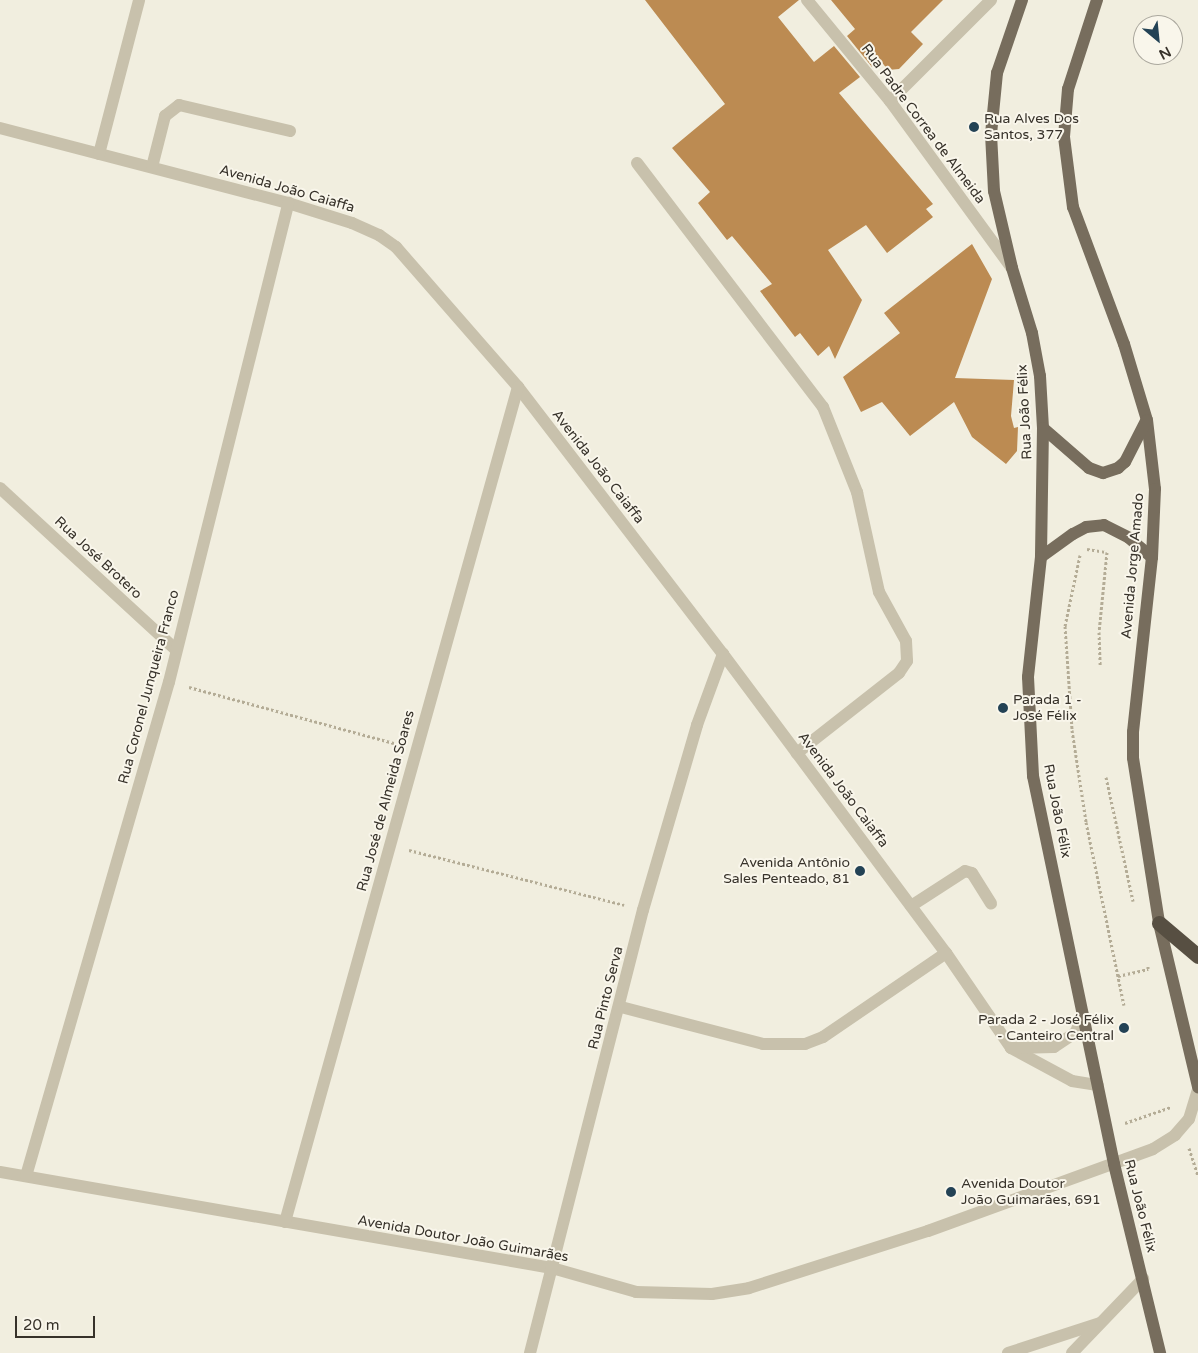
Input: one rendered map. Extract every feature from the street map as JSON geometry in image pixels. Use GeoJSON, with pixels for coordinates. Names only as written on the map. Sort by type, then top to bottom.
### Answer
{"type":"FeatureCollection","features":[{"type":"Feature","properties":{"kind":"highway"},"geometry":{"type":"LineString","coordinates":[[1158,923],[1198,956]]}},
{"type":"Feature","properties":{"kind":"main road","name":"Rua João Félix"},"geometry":{"type":"LineString","coordinates":[[1022,0],[997,73],[991,134],[994,191],[1012,268],[1032,333],[1040,376],[1043,428],[1041,557],[1028,677],[1032,776],[1114,1164],[1160,1353]]}},
{"type":"Feature","properties":{"kind":"main road","name":"Avenida Jorge Amado"},"geometry":{"type":"LineString","coordinates":[[1097,0],[1068,89],[1064,137],[1073,208],[1124,344],[1147,420],[1155,489],[1152,556],[1133,732],[1134,758],[1158,923],[1198,1089]]}},
{"type":"Feature","properties":{"kind":"main road"},"geometry":{"type":"LineString","coordinates":[[1043,428],[1089,468],[1104,473],[1118,468],[1125,462],[1147,420]]}},
{"type":"Feature","properties":{"kind":"main road"},"geometry":{"type":"LineString","coordinates":[[1041,557],[1073,534],[1104,525],[1129,538],[1152,556]]}},
{"type":"Feature","properties":{"kind":"street"},"geometry":{"type":"LineString","coordinates":[[99,154],[139,0]]}},
{"type":"Feature","properties":{"kind":"street","name":"Rua Padre Correa de Almeida"},"geometry":{"type":"LineString","coordinates":[[808,0],[890,101],[1012,268]]}},
{"type":"Feature","properties":{"kind":"street"},"geometry":{"type":"LineString","coordinates":[[890,101],[991,0]]}},
{"type":"Feature","properties":{"kind":"street"},"geometry":{"type":"LineString","coordinates":[[152,167],[165,116],[179,106],[290,131]]}},
{"type":"Feature","properties":{"kind":"street","name":"Avenida João Caiaffa"},"geometry":{"type":"LineString","coordinates":[[0,128],[288,203],[352,223],[379,235],[396,247],[518,387],[797,753],[946,953],[1011,1048],[1072,1081],[1098,1086]]}},
{"type":"Feature","properties":{"kind":"street"},"geometry":{"type":"LineString","coordinates":[[637,163],[823,407],[857,492],[879,592],[906,641],[907,660],[899,673],[797,753]]}},
{"type":"Feature","properties":{"kind":"street","name":"Rua Coronel Junqueira Franco"},"geometry":{"type":"LineString","coordinates":[[26,1176],[169,682],[288,203]]}},
{"type":"Feature","properties":{"kind":"street","name":"Rua José de Almeida Soares"},"geometry":{"type":"LineString","coordinates":[[285,1222],[518,387]]}},
{"type":"Feature","properties":{"kind":"street","name":"Rua José Brotero"},"geometry":{"type":"LineString","coordinates":[[0,488],[176,650]]}},
{"type":"Feature","properties":{"kind":"street","name":"Rua Pinto Serva"},"geometry":{"type":"LineString","coordinates":[[530,1353],[621,1006],[643,910],[697,725],[723,654]]}},
{"type":"Feature","properties":{"kind":"street"},"geometry":{"type":"LineString","coordinates":[[911,906],[965,870],[972,873],[991,903]]}},
{"type":"Feature","properties":{"kind":"street"},"geometry":{"type":"LineString","coordinates":[[621,1006],[763,1044],[805,1044],[823,1038],[946,953]]}},
{"type":"Feature","properties":{"kind":"street"},"geometry":{"type":"LineString","coordinates":[[1011,1048],[1054,1047],[1076,1032],[1083,1014]]}},
{"type":"Feature","properties":{"kind":"street","name":"Avenida Doutor João Guimarães"},"geometry":{"type":"LineString","coordinates":[[0,1172],[552,1268],[636,1292],[712,1294],[749,1288],[928,1231],[1153,1149],[1175,1135],[1189,1119],[1198,1089]]}},
{"type":"Feature","properties":{"kind":"street"},"geometry":{"type":"LineString","coordinates":[[1072,1353],[1143,1278]]}},
{"type":"Feature","properties":{"kind":"street"},"geometry":{"type":"LineString","coordinates":[[1008,1353],[1102,1322]]}},
{"type":"Feature","properties":{"kind":"path"},"geometry":{"type":"LineString","coordinates":[[1100,666],[1099,632],[1107,552],[1081,548],[1065,626],[1072,730],[1086,822],[1124,1005]]}},
{"type":"Feature","properties":{"kind":"path"},"geometry":{"type":"LineString","coordinates":[[169,682],[389,742],[418,746]]}},
{"type":"Feature","properties":{"kind":"path"},"geometry":{"type":"LineString","coordinates":[[1106,777],[1136,912]]}},
{"type":"Feature","properties":{"kind":"path"},"geometry":{"type":"LineString","coordinates":[[389,846],[643,910]]}},
{"type":"Feature","properties":{"kind":"path"},"geometry":{"type":"LineString","coordinates":[[1118,976],[1148,969],[1146,959]]}},
{"type":"Feature","properties":{"kind":"building"},"geometry":{"type":"Polygon","coordinates":[[[645,0],[799,0],[778,17],[814,62],[834,46],[860,77],[839,93],[933,204],[926,209],[933,217],[887,253],[866,225],[828,250],[862,300],[835,359],[829,346],[818,356],[800,333],[795,337],[760,291],[772,284],[732,236],[727,240],[698,203],[710,192],[672,148],[725,104],[645,0]]]}},
{"type":"Feature","properties":{"kind":"building"},"geometry":{"type":"Polygon","coordinates":[[[831,0],[943,0],[911,32],[923,44],[899,69],[888,70],[880,60],[872,67],[847,36],[855,29],[831,0]]]}},
{"type":"Feature","properties":{"kind":"building"},"geometry":{"type":"Polygon","coordinates":[[[972,244],[992,279],[955,378],[1014,380],[1011,416],[1014,428],[1018,427],[1017,451],[1006,464],[972,437],[954,402],[910,436],[882,402],[861,412],[843,377],[900,333],[884,313],[972,244]]]}},
{"type":"Feature","properties":{"kind":"place","name":"Rua Alves Dos Santos, 377"},"geometry":{"type":"Point","coordinates":[974,127]}},
{"type":"Feature","properties":{"kind":"place","name":"Parada 1 - José Félix"},"geometry":{"type":"Point","coordinates":[1003,708]}},
{"type":"Feature","properties":{"kind":"place","name":"Avenida Antônio Sales Penteado, 81"},"geometry":{"type":"Point","coordinates":[860,871]}},
{"type":"Feature","properties":{"kind":"place","name":"Parada 2 - José Félix - Canteiro Central"},"geometry":{"type":"Point","coordinates":[1124,1028]}},
{"type":"Feature","properties":{"kind":"place","name":"Avenida Doutor João Guimarães, 691"},"geometry":{"type":"Point","coordinates":[951,1192]}}]}
